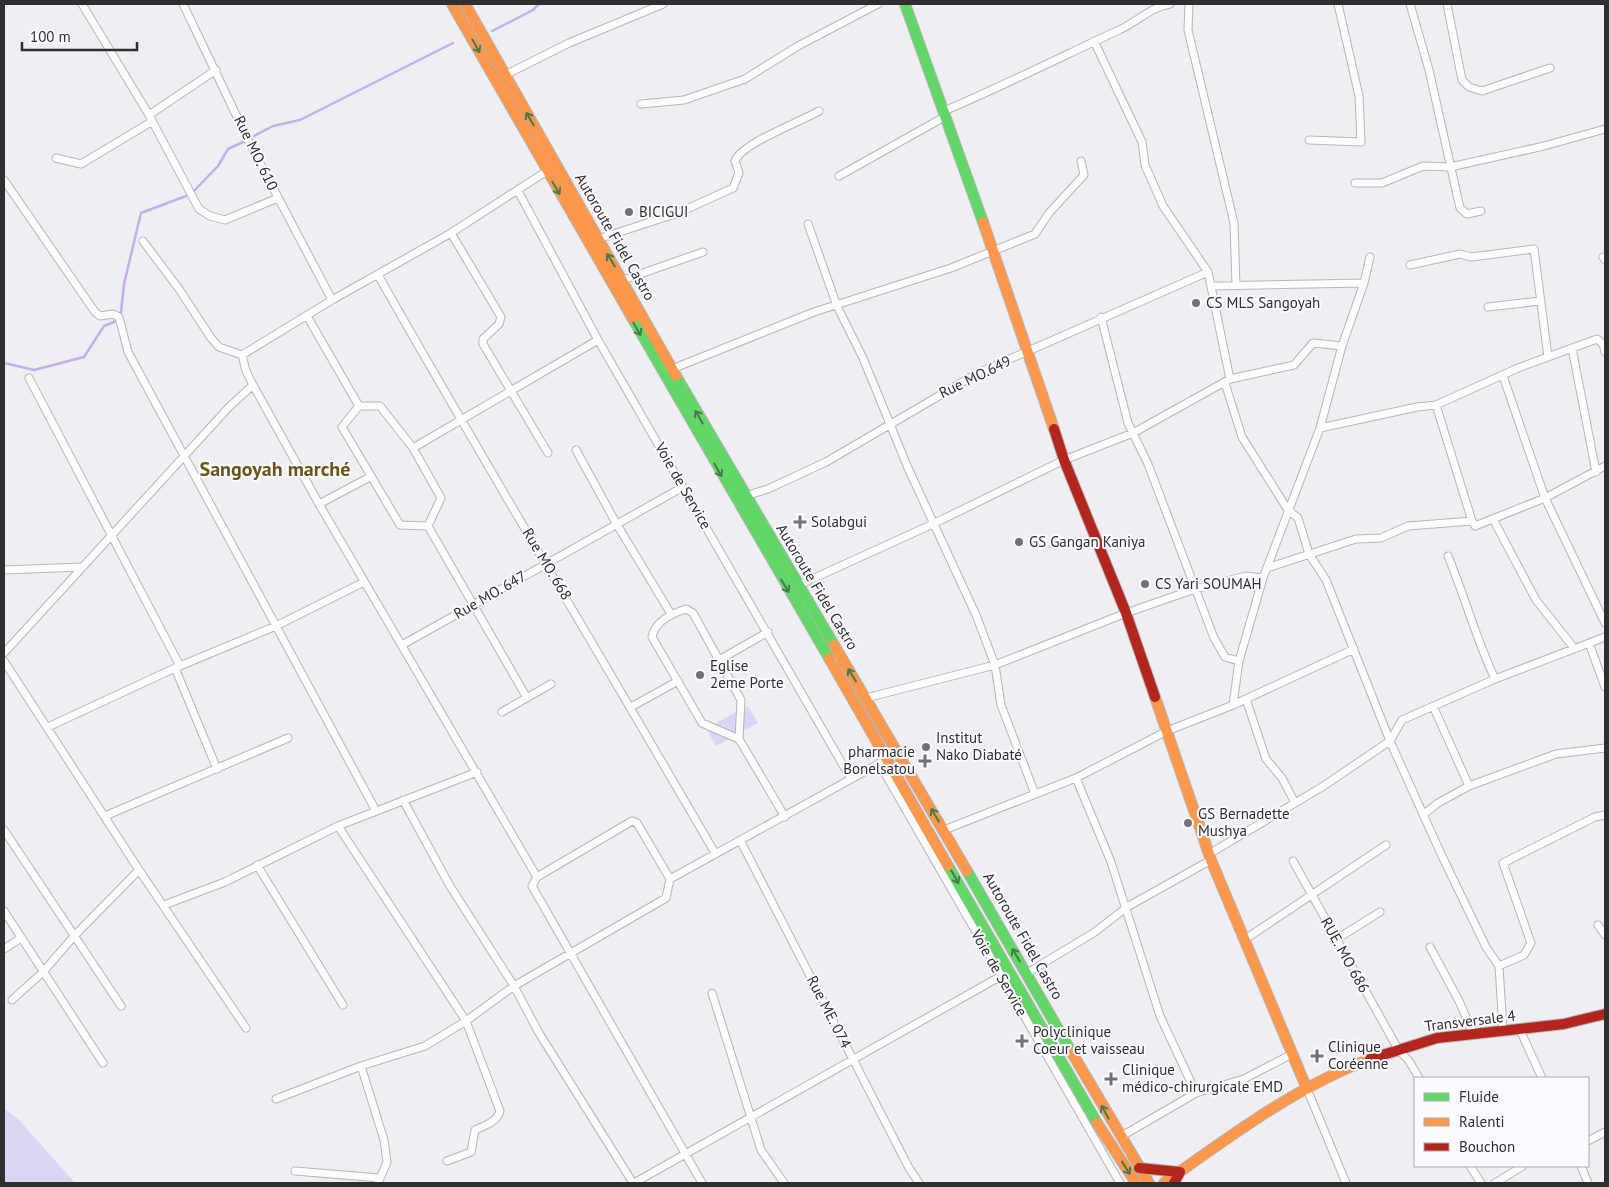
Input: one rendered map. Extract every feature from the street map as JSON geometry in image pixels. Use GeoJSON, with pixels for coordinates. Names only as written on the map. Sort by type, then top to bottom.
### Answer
{"type":"FeatureCollection","features":[{"type":"Feature","properties":{"kind":"main road","name":"Autoroute Fidel Castro"},"geometry":{"type":"LineString","coordinates":[[452,4],[1087,1116],[1136,1183]]}},
{"type":"Feature","properties":{"kind":"main road","name":"Autoroute Fidel Castro"},"geometry":{"type":"LineString","coordinates":[[465,4],[745,496],[944,830],[1120,1137],[1149,1183]]}},
{"type":"Feature","properties":{"kind":"main road"},"geometry":{"type":"LineString","coordinates":[[905,4],[1029,351],[1064,460],[1126,613],[1210,857],[1307,1088]]}},
{"type":"Feature","properties":{"kind":"main road","name":"Transversale 4"},"geometry":{"type":"LineString","coordinates":[[1164,1183],[1307,1088],[1398,1048],[1437,1038],[1472,1033],[1520,1030],[1575,1023],[1605,1014]]}},
{"type":"Feature","properties":{"kind":"main road"},"geometry":{"type":"LineString","coordinates":[[1139,1168],[1180,1172],[1174,1183]]}},
{"type":"Feature","properties":{"kind":"street"},"geometry":{"type":"LineString","coordinates":[[82,4],[150,119],[199,209],[210,216],[225,220],[278,198]]}},
{"type":"Feature","properties":{"kind":"street","name":"Rue MO. 610"},"geometry":{"type":"LineString","coordinates":[[183,4],[250,144],[332,300]]}},
{"type":"Feature","properties":{"kind":"street"},"geometry":{"type":"LineString","coordinates":[[505,75],[577,40],[663,4]]}},
{"type":"Feature","properties":{"kind":"street"},"geometry":{"type":"LineString","coordinates":[[641,104],[684,100],[745,79],[798,46],[878,4]]}},
{"type":"Feature","properties":{"kind":"street"},"geometry":{"type":"LineString","coordinates":[[839,176],[945,114],[1121,29],[1161,5],[1170,4]]}},
{"type":"Feature","properties":{"kind":"street"},"geometry":{"type":"LineString","coordinates":[[1189,4],[1188,30],[1234,223],[1236,285]]}},
{"type":"Feature","properties":{"kind":"street"},"geometry":{"type":"LineString","coordinates":[[1310,140],[1361,142],[1359,96],[1338,4]]}},
{"type":"Feature","properties":{"kind":"street"},"geometry":{"type":"LineString","coordinates":[[1410,4],[1429,70],[1460,208],[1466,214],[1481,211]]}},
{"type":"Feature","properties":{"kind":"street"},"geometry":{"type":"LineString","coordinates":[[1447,4],[1462,80],[1469,87],[1482,91],[1550,68]]}},
{"type":"Feature","properties":{"kind":"street"},"geometry":{"type":"LineString","coordinates":[[1094,41],[1142,142],[1145,165],[1163,206],[1209,273],[1228,381],[1242,437],[1288,510],[1298,518],[1309,554],[1326,580],[1390,741],[1423,815],[1486,947],[1499,966],[1503,1030]]}},
{"type":"Feature","properties":{"kind":"street"},"geometry":{"type":"LineString","coordinates":[[56,158],[81,164],[150,119],[216,70]]}},
{"type":"Feature","properties":{"kind":"street"},"geometry":{"type":"LineString","coordinates":[[598,239],[678,213],[733,188],[739,173],[735,160],[737,154],[767,136],[819,111]]}},
{"type":"Feature","properties":{"kind":"street"},"geometry":{"type":"LineString","coordinates":[[1355,183],[1382,183],[1423,166],[1450,167],[1544,146],[1605,129]]}},
{"type":"Feature","properties":{"kind":"street"},"geometry":{"type":"LineString","coordinates":[[672,369],[814,312],[837,306],[994,252],[1035,234],[1049,213],[1084,175],[1081,161]]}},
{"type":"Feature","properties":{"kind":"street"},"geometry":{"type":"LineString","coordinates":[[242,355],[332,300],[451,234],[547,171]]}},
{"type":"Feature","properties":{"kind":"street"},"geometry":{"type":"LineString","coordinates":[[4,180],[94,312],[100,316],[116,316],[128,352],[376,810]]}},
{"type":"Feature","properties":{"kind":"street","name":"Voie de Service"},"geometry":{"type":"LineString","coordinates":[[518,191],[598,340],[851,779]]}},
{"type":"Feature","properties":{"kind":"street"},"geometry":{"type":"LineString","coordinates":[[808,224],[837,306],[863,358],[908,468],[976,615],[995,665],[1001,706],[1035,794]]}},
{"type":"Feature","properties":{"kind":"street"},"geometry":{"type":"LineString","coordinates":[[451,234],[500,317],[499,324],[483,339],[483,344],[548,453]]}},
{"type":"Feature","properties":{"kind":"street"},"geometry":{"type":"LineString","coordinates":[[143,241],[179,289],[211,338],[220,347],[242,355]]}},
{"type":"Feature","properties":{"kind":"street"},"geometry":{"type":"LineString","coordinates":[[1410,265],[1460,254],[1471,257],[1534,249],[1548,357]]}},
{"type":"Feature","properties":{"kind":"street"},"geometry":{"type":"LineString","coordinates":[[623,280],[703,252]]}},
{"type":"Feature","properties":{"kind":"street"},"geometry":{"type":"LineString","coordinates":[[1233,705],[1239,661],[1266,568],[1320,428],[1342,346],[1364,283],[1370,257]]}},
{"type":"Feature","properties":{"kind":"street","name":"Rue MO.649"},"geometry":{"type":"LineString","coordinates":[[745,496],[768,489],[826,462],[978,373],[1101,317],[1209,273]]}},
{"type":"Feature","properties":{"kind":"street","name":"Rue MO. 668"},"geometry":{"type":"LineString","coordinates":[[378,275],[461,421],[546,562],[715,853]]}},
{"type":"Feature","properties":{"kind":"street"},"geometry":{"type":"LineString","coordinates":[[1212,286],[1364,283]]}},
{"type":"Feature","properties":{"kind":"street"},"geometry":{"type":"LineString","coordinates":[[1488,307],[1540,301]]}},
{"type":"Feature","properties":{"kind":"street"},"geometry":{"type":"LineString","coordinates":[[307,316],[359,406]]}},
{"type":"Feature","properties":{"kind":"street"},"geometry":{"type":"LineString","coordinates":[[1101,317],[1128,423],[1148,464],[1214,638],[1225,657],[1239,661]]}},
{"type":"Feature","properties":{"kind":"street"},"geometry":{"type":"LineString","coordinates":[[414,448],[598,340]]}},
{"type":"Feature","properties":{"kind":"street"},"geometry":{"type":"LineString","coordinates":[[1320,428],[1418,407],[1436,405],[1548,357],[1598,340],[1605,352]]}},
{"type":"Feature","properties":{"kind":"street"},"geometry":{"type":"LineString","coordinates":[[799,584],[935,523],[1064,460],[1133,433],[1228,381],[1294,365],[1313,343],[1342,346]]}},
{"type":"Feature","properties":{"kind":"street"},"geometry":{"type":"LineString","coordinates":[[1572,348],[1596,472]]}},
{"type":"Feature","properties":{"kind":"street"},"geometry":{"type":"LineString","coordinates":[[242,355],[246,371],[253,385],[319,504],[537,876]]}},
{"type":"Feature","properties":{"kind":"street"},"geometry":{"type":"LineString","coordinates":[[1504,376],[1545,498],[1605,623]]}},
{"type":"Feature","properties":{"kind":"street"},"geometry":{"type":"LineString","coordinates":[[29,378],[178,667],[217,769]]}},
{"type":"Feature","properties":{"kind":"street"},"geometry":{"type":"LineString","coordinates":[[4,653],[184,456],[253,385]]}},
{"type":"Feature","properties":{"kind":"street"},"geometry":{"type":"LineString","coordinates":[[1436,405],[1472,521],[1476,526],[1545,498],[1605,466]]}},
{"type":"Feature","properties":{"kind":"street"},"geometry":{"type":"LineString","coordinates":[[359,406],[380,406],[414,448],[441,498],[428,526]]}},
{"type":"Feature","properties":{"kind":"street"},"geometry":{"type":"LineString","coordinates":[[359,406],[342,427],[370,476],[400,525],[428,526]]}},
{"type":"Feature","properties":{"kind":"street"},"geometry":{"type":"LineString","coordinates":[[576,450],[616,523],[670,614]]}},
{"type":"Feature","properties":{"kind":"street"},"geometry":{"type":"LineString","coordinates":[[319,504],[370,476]]}},
{"type":"Feature","properties":{"kind":"street","name":"Rue MO. 647"},"geometry":{"type":"LineString","coordinates":[[402,645],[546,562],[684,487]]}},
{"type":"Feature","properties":{"kind":"street"},"geometry":{"type":"LineString","coordinates":[[1493,519],[1536,600],[1574,648]]}},
{"type":"Feature","properties":{"kind":"street"},"geometry":{"type":"LineString","coordinates":[[1266,568],[1356,538],[1381,538],[1408,526],[1472,521]]}},
{"type":"Feature","properties":{"kind":"street"},"geometry":{"type":"LineString","coordinates":[[428,526],[527,698]]}},
{"type":"Feature","properties":{"kind":"street"},"geometry":{"type":"LineString","coordinates":[[1448,556],[1466,599],[1480,648],[1495,679]]}},
{"type":"Feature","properties":{"kind":"street"},"geometry":{"type":"LineString","coordinates":[[4,570],[82,567]]}},
{"type":"Feature","properties":{"kind":"street"},"geometry":{"type":"LineString","coordinates":[[866,698],[995,665],[1126,613],[1195,589],[1246,576],[1263,578]]}},
{"type":"Feature","properties":{"kind":"street"},"geometry":{"type":"LineString","coordinates":[[48,727],[178,667],[276,626],[364,582]]}},
{"type":"Feature","properties":{"kind":"street"},"geometry":{"type":"LineString","coordinates":[[738,739],[741,700],[694,613],[686,609],[670,614],[656,628],[652,636],[702,723],[738,739],[785,817]]}},
{"type":"Feature","properties":{"kind":"street"},"geometry":{"type":"LineString","coordinates":[[719,660],[768,632]]}},
{"type":"Feature","properties":{"kind":"street"},"geometry":{"type":"LineString","coordinates":[[1027,973],[1095,932],[1127,907],[1210,857],[1390,741],[1402,720],[1495,679],[1605,637]]}},
{"type":"Feature","properties":{"kind":"street"},"geometry":{"type":"LineString","coordinates":[[1589,643],[1605,687]]}},
{"type":"Feature","properties":{"kind":"street"},"geometry":{"type":"LineString","coordinates":[[944,830],[1076,778],[1167,731],[1233,705],[1354,649]]}},
{"type":"Feature","properties":{"kind":"street"},"geometry":{"type":"LineString","coordinates":[[4,661],[139,870],[246,1028]]}},
{"type":"Feature","properties":{"kind":"street"},"geometry":{"type":"LineString","coordinates":[[631,707],[678,681]]}},
{"type":"Feature","properties":{"kind":"street"},"geometry":{"type":"LineString","coordinates":[[502,712],[551,684]]}},
{"type":"Feature","properties":{"kind":"street"},"geometry":{"type":"LineString","coordinates":[[1246,699],[1266,759],[1282,778],[1295,803]]}},
{"type":"Feature","properties":{"kind":"street"},"geometry":{"type":"LineString","coordinates":[[1433,706],[1469,786]]}},
{"type":"Feature","properties":{"kind":"street"},"geometry":{"type":"LineString","coordinates":[[105,816],[288,738]]}},
{"type":"Feature","properties":{"kind":"street"},"geometry":{"type":"LineString","coordinates":[[1423,815],[1438,803],[1469,786],[1556,754],[1605,748]]}},
{"type":"Feature","properties":{"kind":"street"},"geometry":{"type":"LineString","coordinates":[[670,879],[883,761]]}},
{"type":"Feature","properties":{"kind":"street"},"geometry":{"type":"LineString","coordinates":[[164,905],[225,882],[338,826],[477,772]]}},
{"type":"Feature","properties":{"kind":"street"},"geometry":{"type":"LineString","coordinates":[[1076,778],[1111,862],[1127,907],[1160,1016],[1196,1093]]}},
{"type":"Feature","properties":{"kind":"street"},"geometry":{"type":"LineString","coordinates":[[403,800],[450,886],[514,986],[549,1050],[633,1183],[1001,976]]}},
{"type":"Feature","properties":{"kind":"street"},"geometry":{"type":"LineString","coordinates":[[1499,966],[1524,955],[1531,943],[1503,863],[1595,817],[1605,815]]}},
{"type":"Feature","properties":{"kind":"street"},"geometry":{"type":"LineString","coordinates":[[276,1099],[361,1066],[425,1046],[466,1021],[514,986],[571,954],[666,898],[670,879],[637,823],[632,821],[537,876],[532,886],[571,954],[685,1155],[702,1183]]}},
{"type":"Feature","properties":{"kind":"street"},"geometry":{"type":"LineString","coordinates":[[338,826],[466,1021],[500,1111],[498,1117],[493,1122],[475,1130],[471,1152],[447,1161]]}},
{"type":"Feature","properties":{"kind":"street"},"geometry":{"type":"LineString","coordinates":[[4,830],[121,1006]]}},
{"type":"Feature","properties":{"kind":"street","name":"Rue ME. 074"},"geometry":{"type":"LineString","coordinates":[[740,840],[918,1183]]}},
{"type":"Feature","properties":{"kind":"street"},"geometry":{"type":"LineString","coordinates":[[1244,940],[1386,846]]}},
{"type":"Feature","properties":{"kind":"street","name":"RUE. MO 686"},"geometry":{"type":"LineString","coordinates":[[1293,861],[1313,895],[1335,940],[1398,1048],[1409,1061],[1418,1077]]}},
{"type":"Feature","properties":{"kind":"street"},"geometry":{"type":"LineString","coordinates":[[257,865],[343,1004]]}},
{"type":"Feature","properties":{"kind":"street"},"geometry":{"type":"LineString","coordinates":[[12,1000],[43,972],[75,935],[139,870]]}},
{"type":"Feature","properties":{"kind":"street"},"geometry":{"type":"LineString","coordinates":[[4,911],[103,1063]]}},
{"type":"Feature","properties":{"kind":"street"},"geometry":{"type":"LineString","coordinates":[[1335,940],[1380,912]]}},
{"type":"Feature","properties":{"kind":"street","name":"Voie de Service"},"geometry":{"type":"LineString","coordinates":[[977,925],[1001,976],[1057,1064]]}},
{"type":"Feature","properties":{"kind":"street"},"geometry":{"type":"LineString","coordinates":[[1598,925],[1605,935]]}},
{"type":"Feature","properties":{"kind":"street"},"geometry":{"type":"LineString","coordinates":[[4,949],[21,938]]}},
{"type":"Feature","properties":{"kind":"street"},"geometry":{"type":"LineString","coordinates":[[1430,947],[1459,1002],[1472,1033]]}},
{"type":"Feature","properties":{"kind":"street"},"geometry":{"type":"LineString","coordinates":[[712,993],[752,1116],[761,1150],[784,1183]]}},
{"type":"Feature","properties":{"kind":"street"},"geometry":{"type":"LineString","coordinates":[[1520,1030],[1542,1077]]}},
{"type":"Feature","properties":{"kind":"street"},"geometry":{"type":"LineString","coordinates":[[1120,1137],[1196,1093],[1244,1079],[1292,1054]]}},
{"type":"Feature","properties":{"kind":"street"},"geometry":{"type":"LineString","coordinates":[[295,1172],[379,1180],[387,1162],[384,1140],[361,1066]]}},
{"type":"Feature","properties":{"kind":"street"},"geometry":{"type":"LineString","coordinates":[[1307,1088],[1346,1183]]}},
{"type":"Feature","properties":{"kind":"street"},"geometry":{"type":"LineString","coordinates":[[1087,1116],[1120,1183]]}},
{"type":"Feature","properties":{"kind":"street"},"geometry":{"type":"LineString","coordinates":[[1589,1140],[1605,1132]]}},
{"type":"Feature","properties":{"kind":"street"},"geometry":{"type":"LineString","coordinates":[[1471,1167],[1480,1183]]}},
{"type":"Feature","properties":{"kind":"street"},"geometry":{"type":"LineString","coordinates":[[1495,1183],[1522,1167]]}},
{"type":"Feature","properties":{"kind":"street"},"geometry":{"type":"LineString","coordinates":[[1582,1167],[1588,1183]]}},
{"type":"Feature","properties":{"kind":"shaded area"},"geometry":{"type":"Polygon","coordinates":[[[748,706],[758,723],[716,746],[706,728],[748,706]]]}},
{"type":"Feature","properties":{"kind":"shaded area"},"geometry":{"type":"Polygon","coordinates":[[[4,1108],[19,1120],[75,1183],[4,1183],[4,1108]]]}},
{"type":"Feature","properties":{"kind":"waterway"},"geometry":{"type":"LineString","coordinates":[[492,31],[533,10],[539,4]]}},
{"type":"Feature","properties":{"kind":"waterway"},"geometry":{"type":"LineString","coordinates":[[254,136],[273,126],[300,120],[453,43]]}},
{"type":"Feature","properties":{"kind":"waterway"},"geometry":{"type":"LineString","coordinates":[[193,192],[218,166],[228,149],[245,141]]}},
{"type":"Feature","properties":{"kind":"waterway"},"geometry":{"type":"LineString","coordinates":[[4,363],[34,370],[84,357],[104,326],[114,322],[121,312],[124,284],[141,213],[186,196]]}},
{"type":"Feature","properties":{"kind":"traffic: fast"},"geometry":{"type":"LineString","coordinates":[[905,4],[983,222]]}},
{"type":"Feature","properties":{"kind":"traffic: fast"},"geometry":{"type":"LineString","coordinates":[[633,319],[829,658]]}},
{"type":"Feature","properties":{"kind":"traffic: fast"},"geometry":{"type":"LineString","coordinates":[[676,376],[834,645]]}},
{"type":"Feature","properties":{"kind":"traffic: fast"},"geometry":{"type":"LineString","coordinates":[[948,866],[1097,1123]]}},
{"type":"Feature","properties":{"kind":"traffic: fast"},"geometry":{"type":"LineString","coordinates":[[967,871],[1072,1053]]}},
{"type":"Feature","properties":{"kind":"traffic: slow"},"geometry":{"type":"LineString","coordinates":[[452,4],[633,319]]}},
{"type":"Feature","properties":{"kind":"traffic: slow"},"geometry":{"type":"LineString","coordinates":[[465,4],[676,376]]}},
{"type":"Feature","properties":{"kind":"traffic: slow"},"geometry":{"type":"LineString","coordinates":[[983,222],[1054,429]]}},
{"type":"Feature","properties":{"kind":"traffic: slow"},"geometry":{"type":"LineString","coordinates":[[834,645],[967,871]]}},
{"type":"Feature","properties":{"kind":"traffic: slow"},"geometry":{"type":"LineString","coordinates":[[829,658],[948,866]]}},
{"type":"Feature","properties":{"kind":"traffic: slow"},"geometry":{"type":"LineString","coordinates":[[1155,697],[1211,860],[1307,1089]]}},
{"type":"Feature","properties":{"kind":"traffic: slow"},"geometry":{"type":"LineString","coordinates":[[1072,1053],[1149,1183]]}},
{"type":"Feature","properties":{"kind":"traffic: slow"},"geometry":{"type":"LineString","coordinates":[[1164,1183],[1289,1098],[1342,1070],[1370,1059]]}},
{"type":"Feature","properties":{"kind":"traffic: slow"},"geometry":{"type":"LineString","coordinates":[[1097,1123],[1136,1183]]}},
{"type":"Feature","properties":{"kind":"traffic: jam"},"geometry":{"type":"LineString","coordinates":[[1054,429],[1064,460],[1126,613],[1155,697]]}},
{"type":"Feature","properties":{"kind":"traffic: jam"},"geometry":{"type":"LineString","coordinates":[[1370,1059],[1437,1038],[1564,1024],[1605,1014]]}},
{"type":"Feature","properties":{"kind":"traffic: jam"},"geometry":{"type":"LineString","coordinates":[[1139,1168],[1180,1172],[1174,1183]]}},
{"type":"Feature","properties":{"kind":"place","name":"BICIGUI"},"geometry":{"type":"Point","coordinates":[629,212]}},
{"type":"Feature","properties":{"kind":"place","name":"CS MLS Sangoyah"},"geometry":{"type":"Point","coordinates":[1196,303]}},
{"type":"Feature","properties":{"kind":"place","name":"Solabgui"},"geometry":{"type":"Point","coordinates":[800,522]}},
{"type":"Feature","properties":{"kind":"place","name":"GS Gangan Kaniya"},"geometry":{"type":"Point","coordinates":[1019,542]}},
{"type":"Feature","properties":{"kind":"place","name":"CS Yari SOUMAH"},"geometry":{"type":"Point","coordinates":[1145,584]}},
{"type":"Feature","properties":{"kind":"place","name":"Eglise 2eme Porte"},"geometry":{"type":"Point","coordinates":[700,675]}},
{"type":"Feature","properties":{"kind":"place","name":"Institut Nako Diabaté"},"geometry":{"type":"Point","coordinates":[926,747]}},
{"type":"Feature","properties":{"kind":"place","name":"pharmacie Bonelsatou"},"geometry":{"type":"Point","coordinates":[925,761]}},
{"type":"Feature","properties":{"kind":"place","name":"GS Bernadette Mushya"},"geometry":{"type":"Point","coordinates":[1188,823]}},
{"type":"Feature","properties":{"kind":"place","name":"Polyclinique Coeur et vaisseau"},"geometry":{"type":"Point","coordinates":[1022,1041]}},
{"type":"Feature","properties":{"kind":"place","name":"Clinique Coréenne"},"geometry":{"type":"Point","coordinates":[1317,1056]}},
{"type":"Feature","properties":{"kind":"place","name":"Clinique médico-chirurgicale EMD"},"geometry":{"type":"Point","coordinates":[1111,1079]}},
{"type":"Feature","properties":{"kind":"district","name":"Sangoyah marché"},"geometry":{"type":"Point","coordinates":[275,469]}}]}
